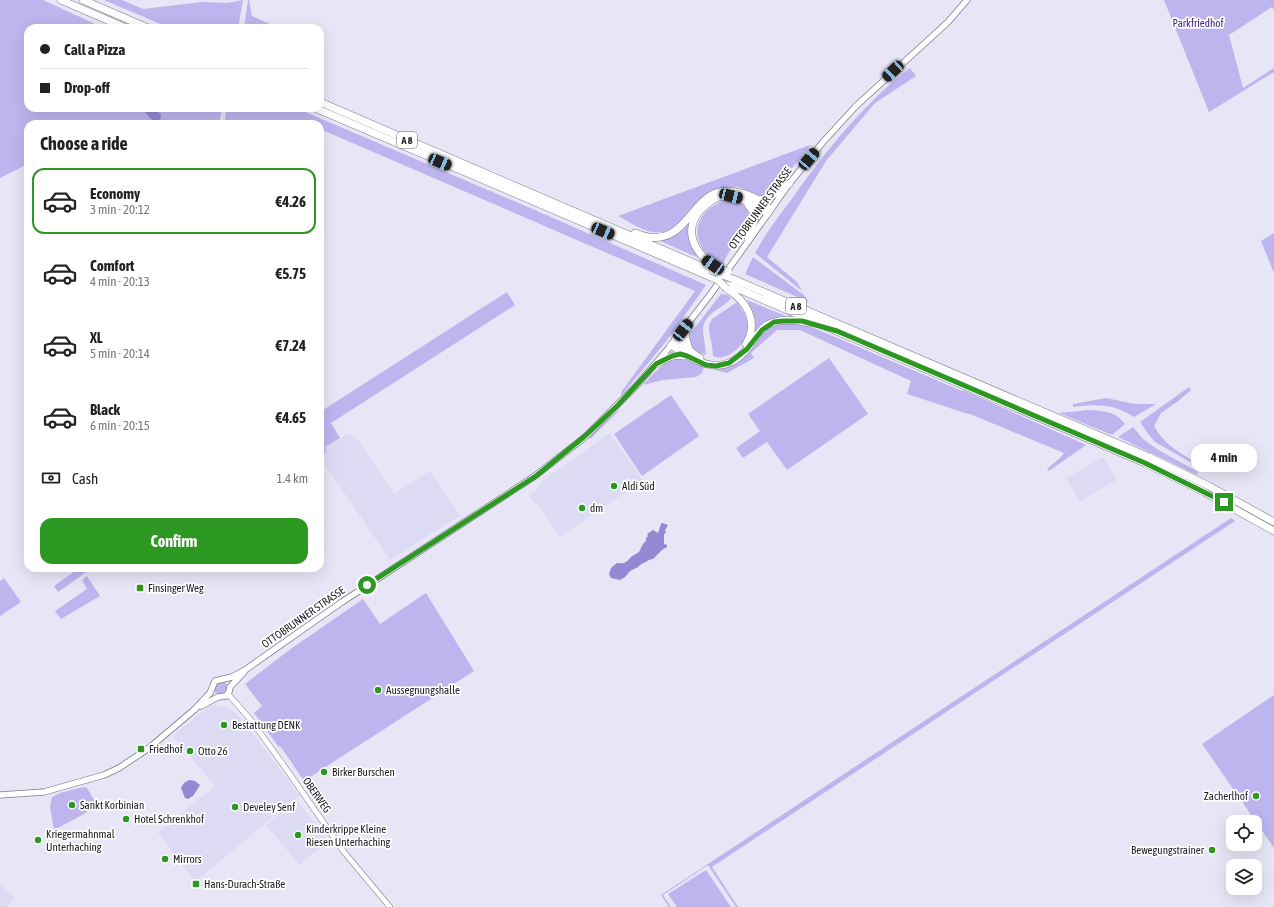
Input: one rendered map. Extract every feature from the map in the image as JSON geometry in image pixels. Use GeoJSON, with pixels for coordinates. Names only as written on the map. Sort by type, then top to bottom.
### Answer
{"type":"FeatureCollection","features":[{"type":"Feature","properties":{"kind":"highway"},"geometry":{"type":"LineString","coordinates":[[60,0],[117,24]]}},
{"type":"Feature","properties":{"kind":"highway"},"geometry":{"type":"LineString","coordinates":[[83,0],[139,24]]}},
{"type":"Feature","properties":{"kind":"highway","name":"A 8"},"geometry":{"type":"LineString","coordinates":[[324,104],[710,270],[731,282],[837,331],[1145,463],[1204,492],[1274,530]]}},
{"type":"Feature","properties":{"kind":"highway","name":"A 8"},"geometry":{"type":"LineString","coordinates":[[324,112],[710,270],[718,280],[741,282],[1103,437],[1209,486],[1274,522]]}},
{"type":"Feature","properties":{"kind":"highway"},"geometry":{"type":"LineString","coordinates":[[590,218],[604,220],[646,236],[667,236],[676,231],[688,220],[698,206],[712,194],[728,190],[759,200],[767,199],[789,184]]}},
{"type":"Feature","properties":{"kind":"highway"},"geometry":{"type":"LineString","coordinates":[[710,270],[704,258],[694,245],[692,224],[700,210],[718,197],[731,196],[743,199],[769,212]]}},
{"type":"Feature","properties":{"kind":"highway"},"geometry":{"type":"LineString","coordinates":[[743,199],[756,215],[750,229],[748,240]]}},
{"type":"Feature","properties":{"kind":"highway"},"geometry":{"type":"LineString","coordinates":[[759,200],[769,212]]}},
{"type":"Feature","properties":{"kind":"highway"},"geometry":{"type":"LineString","coordinates":[[656,364],[672,356],[680,354],[689,354],[715,362],[722,361],[732,357],[745,346],[751,327],[751,316],[742,301],[733,293],[731,282]]}},
{"type":"Feature","properties":{"kind":"highway"},"geometry":{"type":"LineString","coordinates":[[673,342],[706,365],[716,366],[729,363],[747,349],[762,330],[774,322],[802,321],[837,331]]}},
{"type":"Feature","properties":{"kind":"highway"},"geometry":{"type":"LineString","coordinates":[[688,323],[685,336],[689,354]]}},
{"type":"Feature","properties":{"kind":"main road","name":"OTTOBRUNNER STRASSE"},"geometry":{"type":"LineString","coordinates":[[0,795],[44,792],[110,773],[126,764],[149,748],[194,710],[210,693],[215,681],[232,677],[245,670],[342,602],[536,476],[585,436],[618,405],[656,364],[688,323],[789,184],[856,106],[948,22],[967,0]]}},
{"type":"Feature","properties":{"kind":"main road","name":"OTTOBRUNNER STRASSE"},"geometry":{"type":"LineString","coordinates":[[194,710],[218,697],[223,697],[228,694],[230,687],[245,670]]}},
{"type":"Feature","properties":{"kind":"main road"},"geometry":{"type":"LineString","coordinates":[[223,679],[228,682],[230,687]]}},
{"type":"Feature","properties":{"kind":"main road"},"geometry":{"type":"LineString","coordinates":[[212,688],[214,694],[218,697]]}},
{"type":"Feature","properties":{"kind":"street","name":"OBERWEG"},"geometry":{"type":"LineString","coordinates":[[228,694],[250,719],[271,747],[344,852],[390,907]]}},
{"type":"Feature","properties":{"kind":"shaded area"},"geometry":{"type":"Polygon","coordinates":[[[146,112],[158,112],[161,115],[160,120],[153,120],[146,112]]]}},
{"type":"Feature","properties":{"kind":"shaded area"},"geometry":{"type":"Polygon","coordinates":[[[610,433],[643,480],[560,537],[540,508],[529,496],[538,489],[542,481],[610,433]]]}},
{"type":"Feature","properties":{"kind":"shaded area"},"geometry":{"type":"Polygon","coordinates":[[[349,434],[359,441],[394,494],[430,471],[460,516],[390,560],[324,463],[324,454],[326,452],[325,447],[349,434]]]}},
{"type":"Feature","properties":{"kind":"shaded area"},"geometry":{"type":"Polygon","coordinates":[[[1103,457],[1117,480],[1080,501],[1066,478],[1103,457]]]}},
{"type":"Feature","properties":{"kind":"shaded area"},"geometry":{"type":"Polygon","coordinates":[[[662,523],[668,525],[665,530],[666,533],[664,534],[664,544],[667,545],[667,547],[653,559],[630,571],[620,580],[611,578],[609,574],[611,568],[617,563],[626,562],[639,552],[646,541],[648,536],[647,534],[653,530],[658,533],[662,523]]]}},
{"type":"Feature","properties":{"kind":"shaded area"},"geometry":{"type":"Polygon","coordinates":[[[211,705],[229,708],[236,713],[299,795],[195,882],[158,833],[215,786],[173,736],[211,705]]]}},
{"type":"Feature","properties":{"kind":"shaded area"},"geometry":{"type":"Polygon","coordinates":[[[189,780],[195,781],[200,785],[193,796],[188,799],[185,798],[181,788],[184,783],[189,780]]]}},
{"type":"Feature","properties":{"kind":"shaded area","name":"Kinderkrippe Kleine Riesen Unterhaching"},"geometry":{"type":"Polygon","coordinates":[[[296,799],[327,841],[300,865],[266,825],[296,799]]]}},
{"type":"Feature","properties":{"kind":"shaded area"},"geometry":{"type":"Polygon","coordinates":[[[0,885],[15,898],[7,907],[0,907],[0,885]]]}},
{"type":"Feature","properties":{"kind":"green space"},"geometry":{"type":"Polygon","coordinates":[[[0,0],[43,0],[95,24],[24,24],[24,112],[221,112],[220,120],[24,120],[24,166],[0,178],[0,0]]]}},
{"type":"Feature","properties":{"kind":"green space"},"geometry":{"type":"Polygon","coordinates":[[[104,0],[122,0],[143,9],[202,2],[228,3],[243,0],[239,24],[161,24],[104,0]]]}},
{"type":"Feature","properties":{"kind":"green space"},"geometry":{"type":"Polygon","coordinates":[[[249,0],[252,16],[270,24],[245,24],[249,0]]]}},
{"type":"Feature","properties":{"kind":"green space","name":"Parkfriedhof"},"geometry":{"type":"Polygon","coordinates":[[[1164,0],[1274,0],[1274,10],[1272,7],[1229,35],[1243,88],[1274,68],[1274,72],[1209,112],[1164,0]]]}},
{"type":"Feature","properties":{"kind":"green space"},"geometry":{"type":"Polygon","coordinates":[[[910,68],[916,76],[875,103],[826,161],[767,257],[797,282],[802,291],[755,253],[777,219],[831,147],[876,97],[910,68]]]}},
{"type":"Feature","properties":{"kind":"green space"},"geometry":{"type":"Polygon","coordinates":[[[226,112],[305,112],[537,211],[706,285],[668,339],[621,396],[622,391],[695,291],[324,131],[324,120],[225,120],[226,112]]]}},
{"type":"Feature","properties":{"kind":"green space"},"geometry":{"type":"Polygon","coordinates":[[[810,145],[776,189],[765,195],[756,195],[737,187],[718,189],[708,193],[678,224],[670,230],[660,232],[644,230],[618,216],[810,145]]]}},
{"type":"Feature","properties":{"kind":"green space"},"geometry":{"type":"Polygon","coordinates":[[[728,200],[743,204],[749,209],[753,216],[723,264],[712,259],[702,248],[699,242],[697,229],[701,218],[707,210],[728,200]]]}},
{"type":"Feature","properties":{"kind":"green space"},"geometry":{"type":"Polygon","coordinates":[[[689,223],[690,245],[699,258],[658,240],[675,234],[689,223]]]}},
{"type":"Feature","properties":{"kind":"green space"},"geometry":{"type":"Polygon","coordinates":[[[1274,233],[1274,273],[1261,241],[1274,233]]]}},
{"type":"Feature","properties":{"kind":"green space"},"geometry":{"type":"Polygon","coordinates":[[[753,257],[805,296],[809,302],[745,274],[753,257]]]}},
{"type":"Feature","properties":{"kind":"green space"},"geometry":{"type":"Polygon","coordinates":[[[507,292],[515,305],[331,423],[340,438],[325,447],[326,452],[324,454],[324,409],[507,292]]]}},
{"type":"Feature","properties":{"kind":"green space"},"geometry":{"type":"Polygon","coordinates":[[[721,294],[727,295],[731,298],[706,319],[703,336],[706,355],[702,354],[692,349],[689,339],[690,334],[721,294]]]}},
{"type":"Feature","properties":{"kind":"green space"},"geometry":{"type":"Polygon","coordinates":[[[747,300],[786,316],[774,318],[755,331],[755,318],[747,300]]]}},
{"type":"Feature","properties":{"kind":"green space"},"geometry":{"type":"Polygon","coordinates":[[[737,302],[748,324],[745,339],[736,350],[725,357],[713,356],[709,325],[712,319],[737,302]]]}},
{"type":"Feature","properties":{"kind":"green space"},"geometry":{"type":"Polygon","coordinates":[[[802,323],[962,391],[963,390],[1086,445],[1049,471],[1047,469],[1064,453],[970,414],[907,394],[911,381],[800,330],[777,330],[751,353],[754,358],[727,373],[712,369],[712,367],[730,364],[757,336],[774,324],[802,323]]]}},
{"type":"Feature","properties":{"kind":"green space"},"geometry":{"type":"Polygon","coordinates":[[[676,358],[687,360],[704,367],[702,373],[696,377],[663,380],[643,385],[662,366],[676,358]]]}},
{"type":"Feature","properties":{"kind":"green space"},"geometry":{"type":"Polygon","coordinates":[[[829,358],[868,414],[787,470],[767,442],[743,458],[736,448],[760,431],[748,414],[829,358]]]}},
{"type":"Feature","properties":{"kind":"green space"},"geometry":{"type":"Polygon","coordinates":[[[1189,387],[1191,390],[1161,413],[1154,426],[1168,444],[1200,465],[1199,467],[1155,442],[1140,422],[1189,387]]]}},
{"type":"Feature","properties":{"kind":"green space"},"geometry":{"type":"Polygon","coordinates":[[[671,395],[699,436],[642,476],[614,434],[671,395]]]}},
{"type":"Feature","properties":{"kind":"green space"},"geometry":{"type":"Polygon","coordinates":[[[1106,398],[1135,404],[1156,404],[1134,417],[1112,407],[1090,405],[1073,407],[1073,404],[1106,398]]]}},
{"type":"Feature","properties":{"kind":"green space"},"geometry":{"type":"Polygon","coordinates":[[[621,409],[590,439],[589,437],[621,409]]]}},
{"type":"Feature","properties":{"kind":"green space"},"geometry":{"type":"Polygon","coordinates":[[[1088,410],[1109,412],[1118,416],[1125,424],[1112,435],[1059,413],[1088,410]]]}},
{"type":"Feature","properties":{"kind":"green space"},"geometry":{"type":"Polygon","coordinates":[[[1133,427],[1144,440],[1198,472],[1197,475],[1118,437],[1133,427]]]}},
{"type":"Feature","properties":{"kind":"green space"},"geometry":{"type":"Polygon","coordinates":[[[1231,518],[1235,521],[712,867],[738,907],[736,907],[708,865],[663,895],[671,907],[669,907],[661,895],[1231,518]]]}},
{"type":"Feature","properties":{"kind":"green space"},"geometry":{"type":"Polygon","coordinates":[[[74,572],[85,573],[58,592],[54,586],[74,572]]]}},
{"type":"Feature","properties":{"kind":"green space"},"geometry":{"type":"Polygon","coordinates":[[[87,576],[100,596],[61,619],[55,611],[87,589],[82,580],[87,576]]]}},
{"type":"Feature","properties":{"kind":"green space"},"geometry":{"type":"Polygon","coordinates":[[[4,578],[21,602],[0,616],[0,581],[4,578]]]}},
{"type":"Feature","properties":{"kind":"green space"},"geometry":{"type":"Polygon","coordinates":[[[426,593],[474,671],[304,781],[281,747],[278,746],[254,713],[262,706],[245,684],[292,648],[363,599],[380,624],[426,593]]]}},
{"type":"Feature","properties":{"kind":"green space"},"geometry":{"type":"Polygon","coordinates":[[[221,681],[226,683],[228,688],[226,693],[221,695],[216,693],[214,688],[216,683],[221,681]]]}},
{"type":"Feature","properties":{"kind":"green space","name":"Zacherlhof"},"geometry":{"type":"Polygon","coordinates":[[[1274,695],[1274,848],[1262,831],[1262,815],[1251,815],[1202,744],[1274,695]]]}},
{"type":"Feature","properties":{"kind":"green space"},"geometry":{"type":"Polygon","coordinates":[[[83,787],[87,788],[97,805],[84,814],[54,830],[50,807],[52,797],[60,793],[83,787]]]}},
{"type":"Feature","properties":{"kind":"green space"},"geometry":{"type":"Polygon","coordinates":[[[706,870],[731,907],[677,907],[668,894],[706,870]]]}},
{"type":"Feature","properties":{"kind":"place","name":"Aldi Süd"},"geometry":{"type":"Point","coordinates":[614,486]}},
{"type":"Feature","properties":{"kind":"place","name":"dm"},"geometry":{"type":"Point","coordinates":[582,508]}},
{"type":"Feature","properties":{"kind":"place","name":"Finsinger Weg"},"geometry":{"type":"Point","coordinates":[140,588]}},
{"type":"Feature","properties":{"kind":"place","name":"Aussegnungshalle"},"geometry":{"type":"Point","coordinates":[378,690]}},
{"type":"Feature","properties":{"kind":"place","name":"Bestattung DENK"},"geometry":{"type":"Point","coordinates":[224,725]}},
{"type":"Feature","properties":{"kind":"place","name":"Friedhof"},"geometry":{"type":"Point","coordinates":[141,749]}},
{"type":"Feature","properties":{"kind":"place","name":"Otto 26"},"geometry":{"type":"Point","coordinates":[190,751]}},
{"type":"Feature","properties":{"kind":"place","name":"Birker Burschen"},"geometry":{"type":"Point","coordinates":[324,772]}},
{"type":"Feature","properties":{"kind":"place","name":"Zacherlhof"},"geometry":{"type":"Point","coordinates":[1256,796]}},
{"type":"Feature","properties":{"kind":"place","name":"Sankt Korbinian"},"geometry":{"type":"Point","coordinates":[72,805]}},
{"type":"Feature","properties":{"kind":"place","name":"Develey Senf"},"geometry":{"type":"Point","coordinates":[235,807]}},
{"type":"Feature","properties":{"kind":"place","name":"Hotel Schrenkhof"},"geometry":{"type":"Point","coordinates":[126,819]}},
{"type":"Feature","properties":{"kind":"place","name":"Kinderkrippe Kleine Riesen Unterhaching"},"geometry":{"type":"Point","coordinates":[298,835]}},
{"type":"Feature","properties":{"kind":"place","name":"Kriegermahnmal Unterhaching"},"geometry":{"type":"Point","coordinates":[38,840]}},
{"type":"Feature","properties":{"kind":"place","name":"Bewegungstrainer"},"geometry":{"type":"Point","coordinates":[1212,850]}},
{"type":"Feature","properties":{"kind":"place","name":"Mirrors"},"geometry":{"type":"Point","coordinates":[165,859]}},
{"type":"Feature","properties":{"kind":"place","name":"Hans-Durach-Straße"},"geometry":{"type":"Point","coordinates":[196,884]}},
{"type":"Feature","properties":{"kind":"route"},"geometry":{"type":"LineString","coordinates":[[367,585],[536,476],[585,436],[618,405],[656,364],[672,356],[680,354],[706,365],[723,365],[734,360],[747,349],[756,335],[767,325],[774,322],[791,320],[802,321],[837,331],[1145,463],[1224,502]]}}]}
